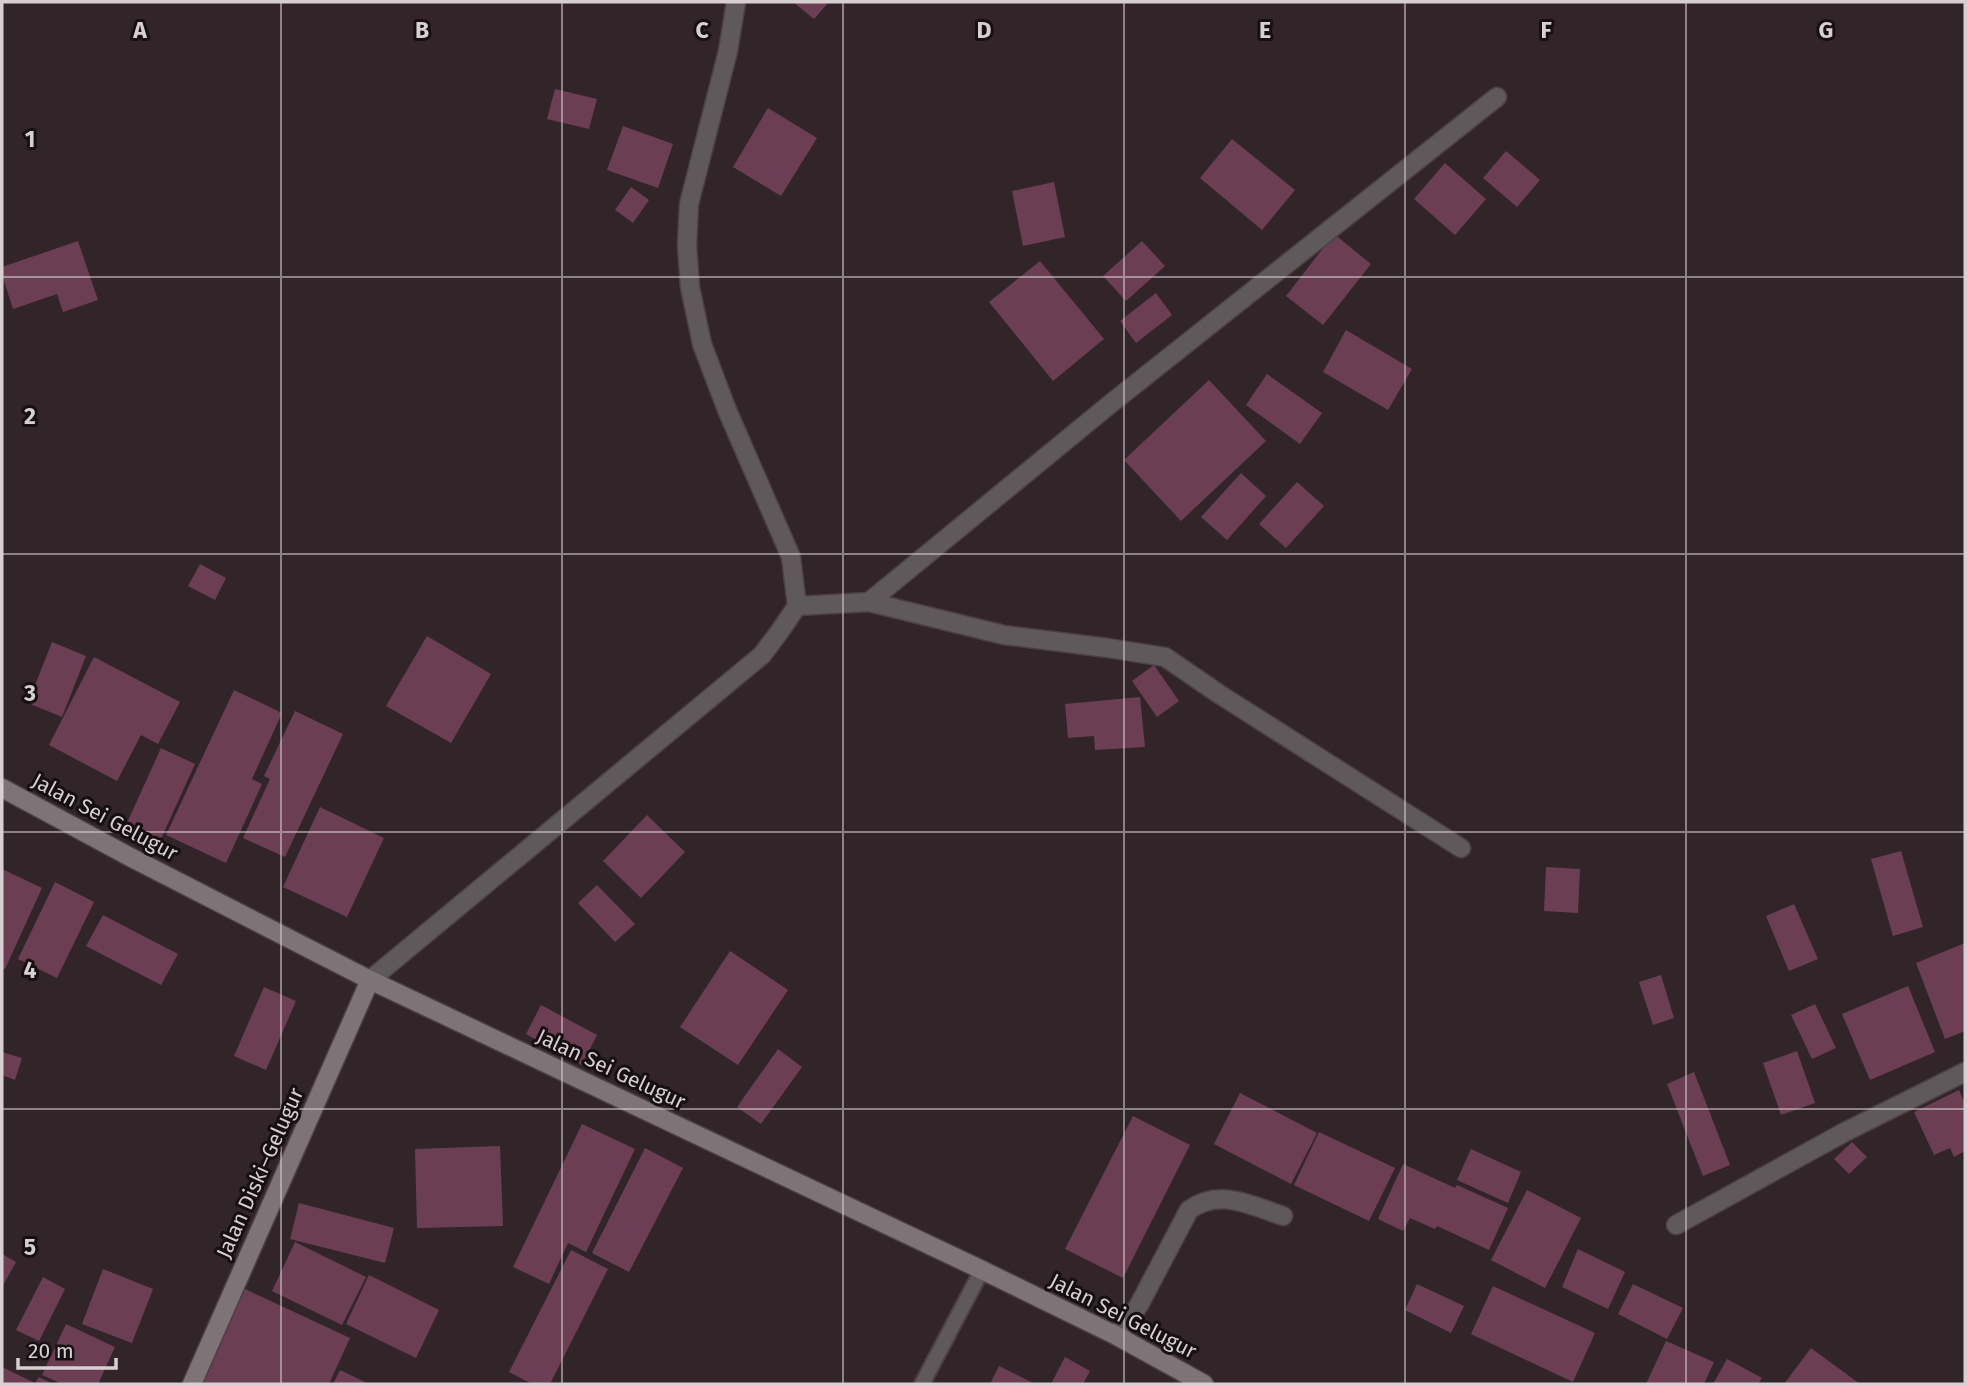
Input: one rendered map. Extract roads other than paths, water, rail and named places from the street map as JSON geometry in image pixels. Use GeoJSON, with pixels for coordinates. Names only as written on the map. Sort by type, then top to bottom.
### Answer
{"type":"FeatureCollection","features":[{"type":"Feature","properties":{"kind":"main road","name":"Jalan Sei Gelugur"},"geometry":{"type":"LineString","coordinates":[[2,788],[370,980],[982,1270],[1117,1336],[1204,1384]]}},
{"type":"Feature","properties":{"kind":"main road","name":"Jalan Diski–Gelugur"},"geometry":{"type":"LineString","coordinates":[[192,1384],[370,980]]}},
{"type":"Feature","properties":{"kind":"street"},"geometry":{"type":"LineString","coordinates":[[370,980],[762,655],[797,606],[792,557],[727,410],[702,344],[691,287],[687,245],[689,204],[728,51],[736,2]]}},
{"type":"Feature","properties":{"kind":"street"},"geometry":{"type":"LineString","coordinates":[[869,602],[1109,405],[1497,97]]}},
{"type":"Feature","properties":{"kind":"street"},"geometry":{"type":"LineString","coordinates":[[797,606],[869,602],[1004,635],[1166,657],[1219,694],[1461,848]]}},
{"type":"Feature","properties":{"kind":"street"},"geometry":{"type":"LineString","coordinates":[[1676,1224],[1843,1133],[1965,1072]]}},
{"type":"Feature","properties":{"kind":"street"},"geometry":{"type":"LineString","coordinates":[[1117,1336],[1139,1305],[1189,1210],[1200,1202],[1230,1199],[1283,1216]]}},
{"type":"Feature","properties":{"kind":"lane"},"geometry":{"type":"LineString","coordinates":[[922,1384],[982,1270]]}}]}
